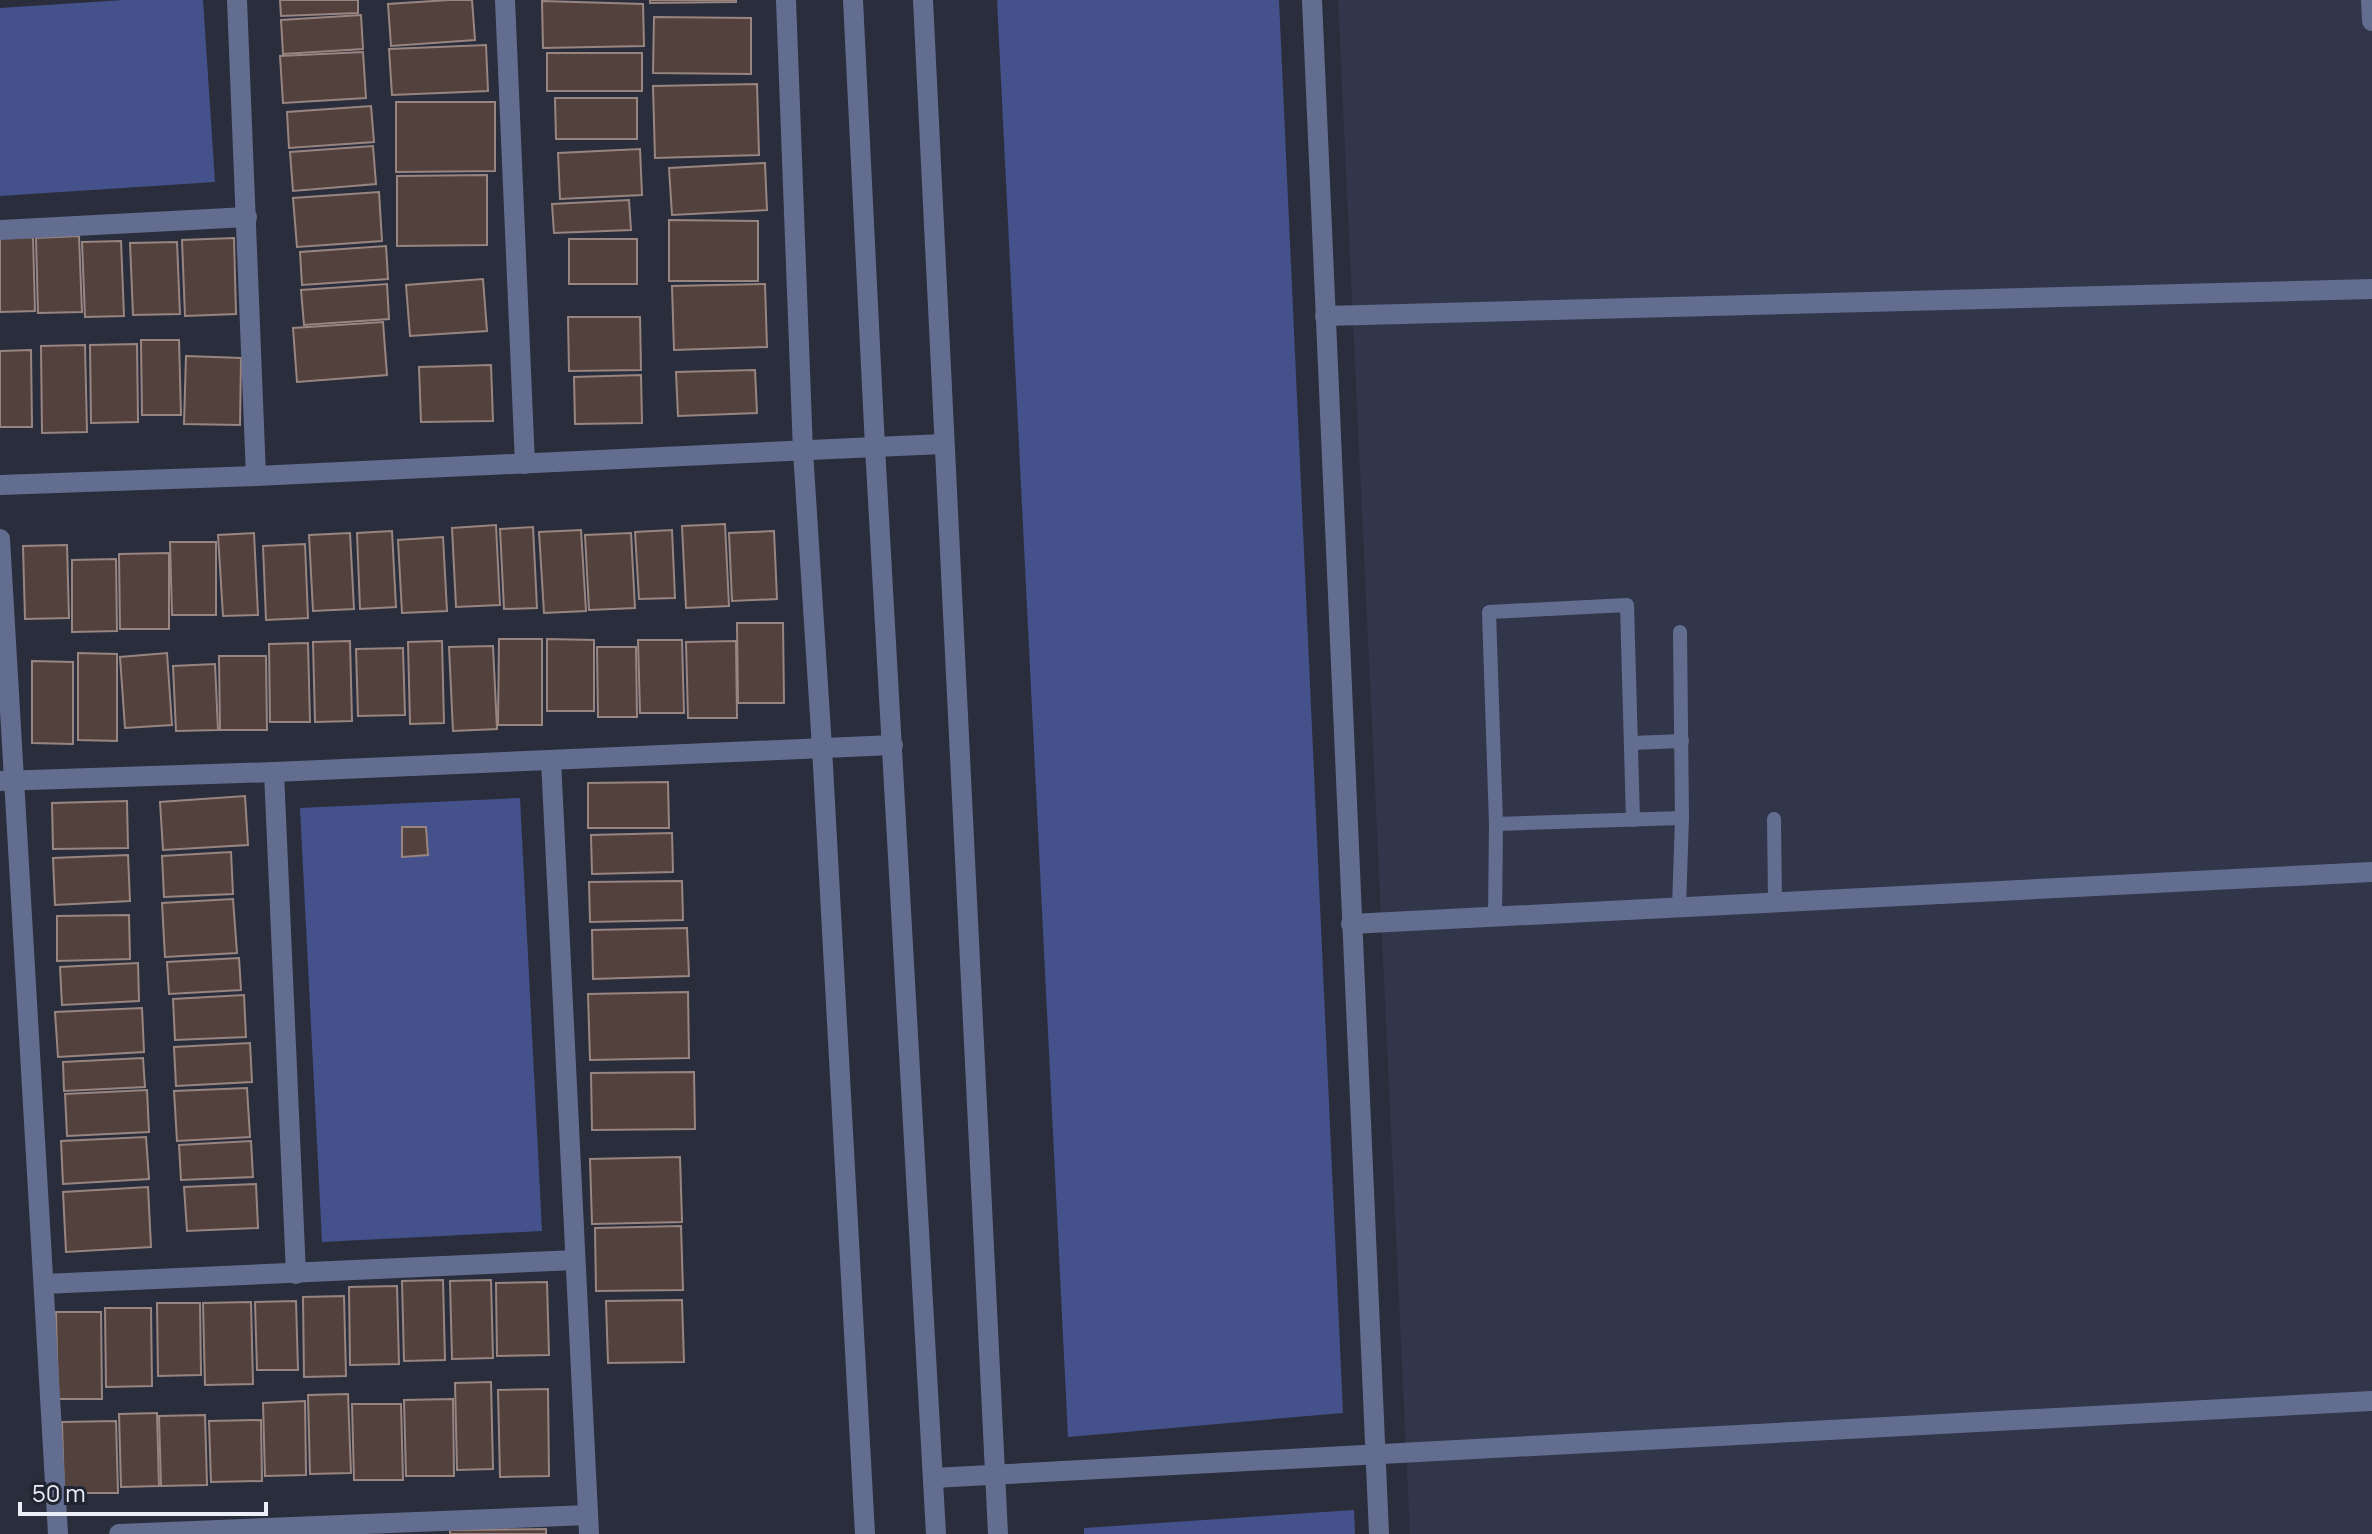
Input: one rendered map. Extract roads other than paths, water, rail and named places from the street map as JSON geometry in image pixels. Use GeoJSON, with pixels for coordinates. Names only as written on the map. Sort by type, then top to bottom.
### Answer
{"type":"FeatureCollection","features":[{"type":"Feature","properties":{"kind":"street"},"geometry":{"type":"LineString","coordinates":[[237,0],[256,476]]}},
{"type":"Feature","properties":{"kind":"street"},"geometry":{"type":"LineString","coordinates":[[505,0],[525,464]]}},
{"type":"Feature","properties":{"kind":"street"},"geometry":{"type":"LineString","coordinates":[[786,0],[803,451],[865,1534]]}},
{"type":"Feature","properties":{"kind":"street"},"geometry":{"type":"LineString","coordinates":[[853,0],[936,1534]]}},
{"type":"Feature","properties":{"kind":"street"},"geometry":{"type":"LineString","coordinates":[[923,0],[998,1534]]}},
{"type":"Feature","properties":{"kind":"street"},"geometry":{"type":"LineString","coordinates":[[1312,0],[1379,1534]]}},
{"type":"Feature","properties":{"kind":"street"},"geometry":{"type":"LineString","coordinates":[[2371,0],[2372,21]]}},
{"type":"Feature","properties":{"kind":"street"},"geometry":{"type":"LineString","coordinates":[[0,230],[247,217]]}},
{"type":"Feature","properties":{"kind":"street"},"geometry":{"type":"LineString","coordinates":[[1325,316],[2372,289]]}},
{"type":"Feature","properties":{"kind":"street"},"geometry":{"type":"LineString","coordinates":[[0,485],[943,444]]}},
{"type":"Feature","properties":{"kind":"street"},"geometry":{"type":"LineString","coordinates":[[0,539],[8,780],[44,1284],[58,1534]]}},
{"type":"Feature","properties":{"kind":"street"},"geometry":{"type":"LineString","coordinates":[[8,780],[274,772],[893,745]]}},
{"type":"Feature","properties":{"kind":"street"},"geometry":{"type":"LineString","coordinates":[[119,1534],[588,1525],[551,760]]}},
{"type":"Feature","properties":{"kind":"street"},"geometry":{"type":"LineString","coordinates":[[274,772],[296,1274]]}},
{"type":"Feature","properties":{"kind":"street"},"geometry":{"type":"LineString","coordinates":[[1351,924],[2372,872]]}},
{"type":"Feature","properties":{"kind":"street"},"geometry":{"type":"LineString","coordinates":[[44,1284],[575,1260]]}},
{"type":"Feature","properties":{"kind":"street"},"geometry":{"type":"LineString","coordinates":[[933,1478],[2372,1401]]}},
{"type":"Feature","properties":{"kind":"lane"},"geometry":{"type":"LineString","coordinates":[[1495,917],[1496,824],[1489,612],[1627,605],[1633,820]]}},
{"type":"Feature","properties":{"kind":"lane"},"geometry":{"type":"LineString","coordinates":[[1679,907],[1682,818],[1680,632]]}},
{"type":"Feature","properties":{"kind":"lane"},"geometry":{"type":"LineString","coordinates":[[1632,743],[1682,741]]}},
{"type":"Feature","properties":{"kind":"lane"},"geometry":{"type":"LineString","coordinates":[[1496,824],[1682,818]]}},
{"type":"Feature","properties":{"kind":"lane"},"geometry":{"type":"LineString","coordinates":[[1774,819],[1775,901]]}}]}
